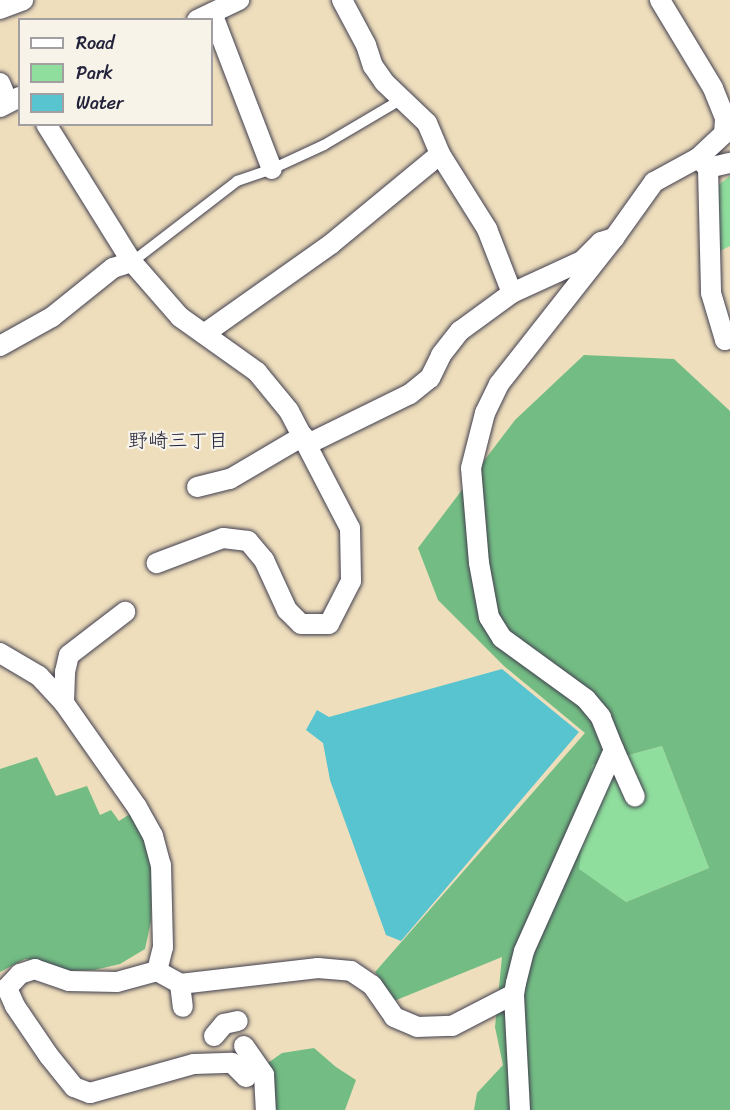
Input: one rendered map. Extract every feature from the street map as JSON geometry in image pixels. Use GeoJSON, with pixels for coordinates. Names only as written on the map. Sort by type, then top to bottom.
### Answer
{"type":"FeatureCollection","features":[{"type":"Feature","properties":{"kind":"street"},"geometry":{"type":"LineString","coordinates":[[0,9],[23,0]]}},
{"type":"Feature","properties":{"kind":"street"},"geometry":{"type":"LineString","coordinates":[[205,16],[239,0]]}},
{"type":"Feature","properties":{"kind":"street"},"geometry":{"type":"LineString","coordinates":[[342,0],[366,45],[373,66],[384,82],[428,123],[440,154],[487,228],[512,292]]}},
{"type":"Feature","properties":{"kind":"street"},"geometry":{"type":"LineString","coordinates":[[660,0],[713,87],[725,117],[724,134],[703,163],[711,293],[725,340],[730,338]]}},
{"type":"Feature","properties":{"kind":"street"},"geometry":{"type":"LineString","coordinates":[[213,34],[272,169]]}},
{"type":"Feature","properties":{"kind":"street"},"geometry":{"type":"LineString","coordinates":[[0,83],[9,102]]}},
{"type":"Feature","properties":{"kind":"street"},"geometry":{"type":"LineString","coordinates":[[47,126],[132,262],[180,317],[258,372],[289,411],[350,528],[351,581],[329,624],[301,624],[287,610],[264,560],[248,540],[223,538],[157,563]]}},
{"type":"Feature","properties":{"kind":"street"},"geometry":{"type":"LineString","coordinates":[[204,334],[331,244],[440,154]]}},
{"type":"Feature","properties":{"kind":"street"},"geometry":{"type":"LineString","coordinates":[[635,797],[601,717],[586,699],[502,638],[489,617],[479,563],[471,491],[471,468],[482,424],[499,384],[614,238],[654,182],[703,163],[730,163]]}},
{"type":"Feature","properties":{"kind":"street"},"geometry":{"type":"LineString","coordinates":[[197,487],[230,479],[306,440],[410,394],[430,378],[441,355],[460,331],[512,292],[582,261],[602,242],[614,238]]}},
{"type":"Feature","properties":{"kind":"street"},"geometry":{"type":"LineString","coordinates":[[0,346],[52,318],[113,268],[132,262]]}},
{"type":"Feature","properties":{"kind":"street"},"geometry":{"type":"LineString","coordinates":[[64,703],[64,672],[69,655],[125,612]]}},
{"type":"Feature","properties":{"kind":"street"},"geometry":{"type":"LineString","coordinates":[[0,652],[39,676],[64,703],[136,807],[153,836],[161,865],[163,947],[157,971]]}},
{"type":"Feature","properties":{"kind":"street"},"geometry":{"type":"LineString","coordinates":[[520,1110],[514,994],[524,951],[614,750]]}},
{"type":"Feature","properties":{"kind":"street"},"geometry":{"type":"LineString","coordinates":[[246,1077],[232,1063],[194,1064],[90,1093],[74,1087],[43,1048],[7,988],[20,974],[35,969],[69,981],[117,982],[157,971],[180,984],[318,968],[351,971],[372,985],[394,1017],[417,1027],[452,1026],[514,994]]}},
{"type":"Feature","properties":{"kind":"street"},"geometry":{"type":"LineString","coordinates":[[180,984],[183,1007]]}},
{"type":"Feature","properties":{"kind":"street"},"geometry":{"type":"LineString","coordinates":[[214,1036],[224,1024],[238,1021]]}},
{"type":"Feature","properties":{"kind":"street"},"geometry":{"type":"LineString","coordinates":[[244,1046],[264,1075],[266,1110]]}},
{"type":"Feature","properties":{"kind":"lane"},"geometry":{"type":"LineString","coordinates":[[132,262],[237,181],[272,169],[324,145],[402,99]]}},
{"type":"Feature","properties":{"kind":"green space"},"geometry":{"type":"Polygon","coordinates":[[[730,176],[730,246],[720,251],[716,187],[730,176]]]}},
{"type":"Feature","properties":{"kind":"green space"},"geometry":{"type":"Polygon","coordinates":[[[584,355],[674,359],[730,411],[730,1110],[474,1110],[477,1093],[503,1065],[495,1027],[502,957],[394,1001],[375,972],[585,733],[504,666],[438,600],[418,548],[515,420],[584,355]],[[662,746],[592,765],[579,869],[626,902],[709,868],[662,746]]]}},
{"type":"Feature","properties":{"kind":"green space"},"geometry":{"type":"Polygon","coordinates":[[[662,746],[709,868],[626,902],[578,869],[592,765],[662,746]]]}},
{"type":"Feature","properties":{"kind":"green space"},"geometry":{"type":"Polygon","coordinates":[[[37,757],[56,796],[87,786],[100,815],[111,810],[119,821],[130,814],[146,838],[153,858],[151,921],[145,949],[120,964],[94,970],[69,971],[40,961],[25,959],[0,972],[0,769],[37,757]]]}},
{"type":"Feature","properties":{"kind":"green space"},"geometry":{"type":"Polygon","coordinates":[[[314,1048],[356,1080],[345,1110],[263,1110],[258,1070],[282,1053],[314,1048]]]}},
{"type":"Feature","properties":{"kind":"water"},"geometry":{"type":"Polygon","coordinates":[[[502,669],[579,732],[401,941],[386,935],[330,780],[323,743],[306,730],[317,710],[329,717],[502,669]]]}},
{"type":"Feature","properties":{"kind":"district","name":"野崎三丁目"},"geometry":{"type":"Point","coordinates":[178,440]}}]}
